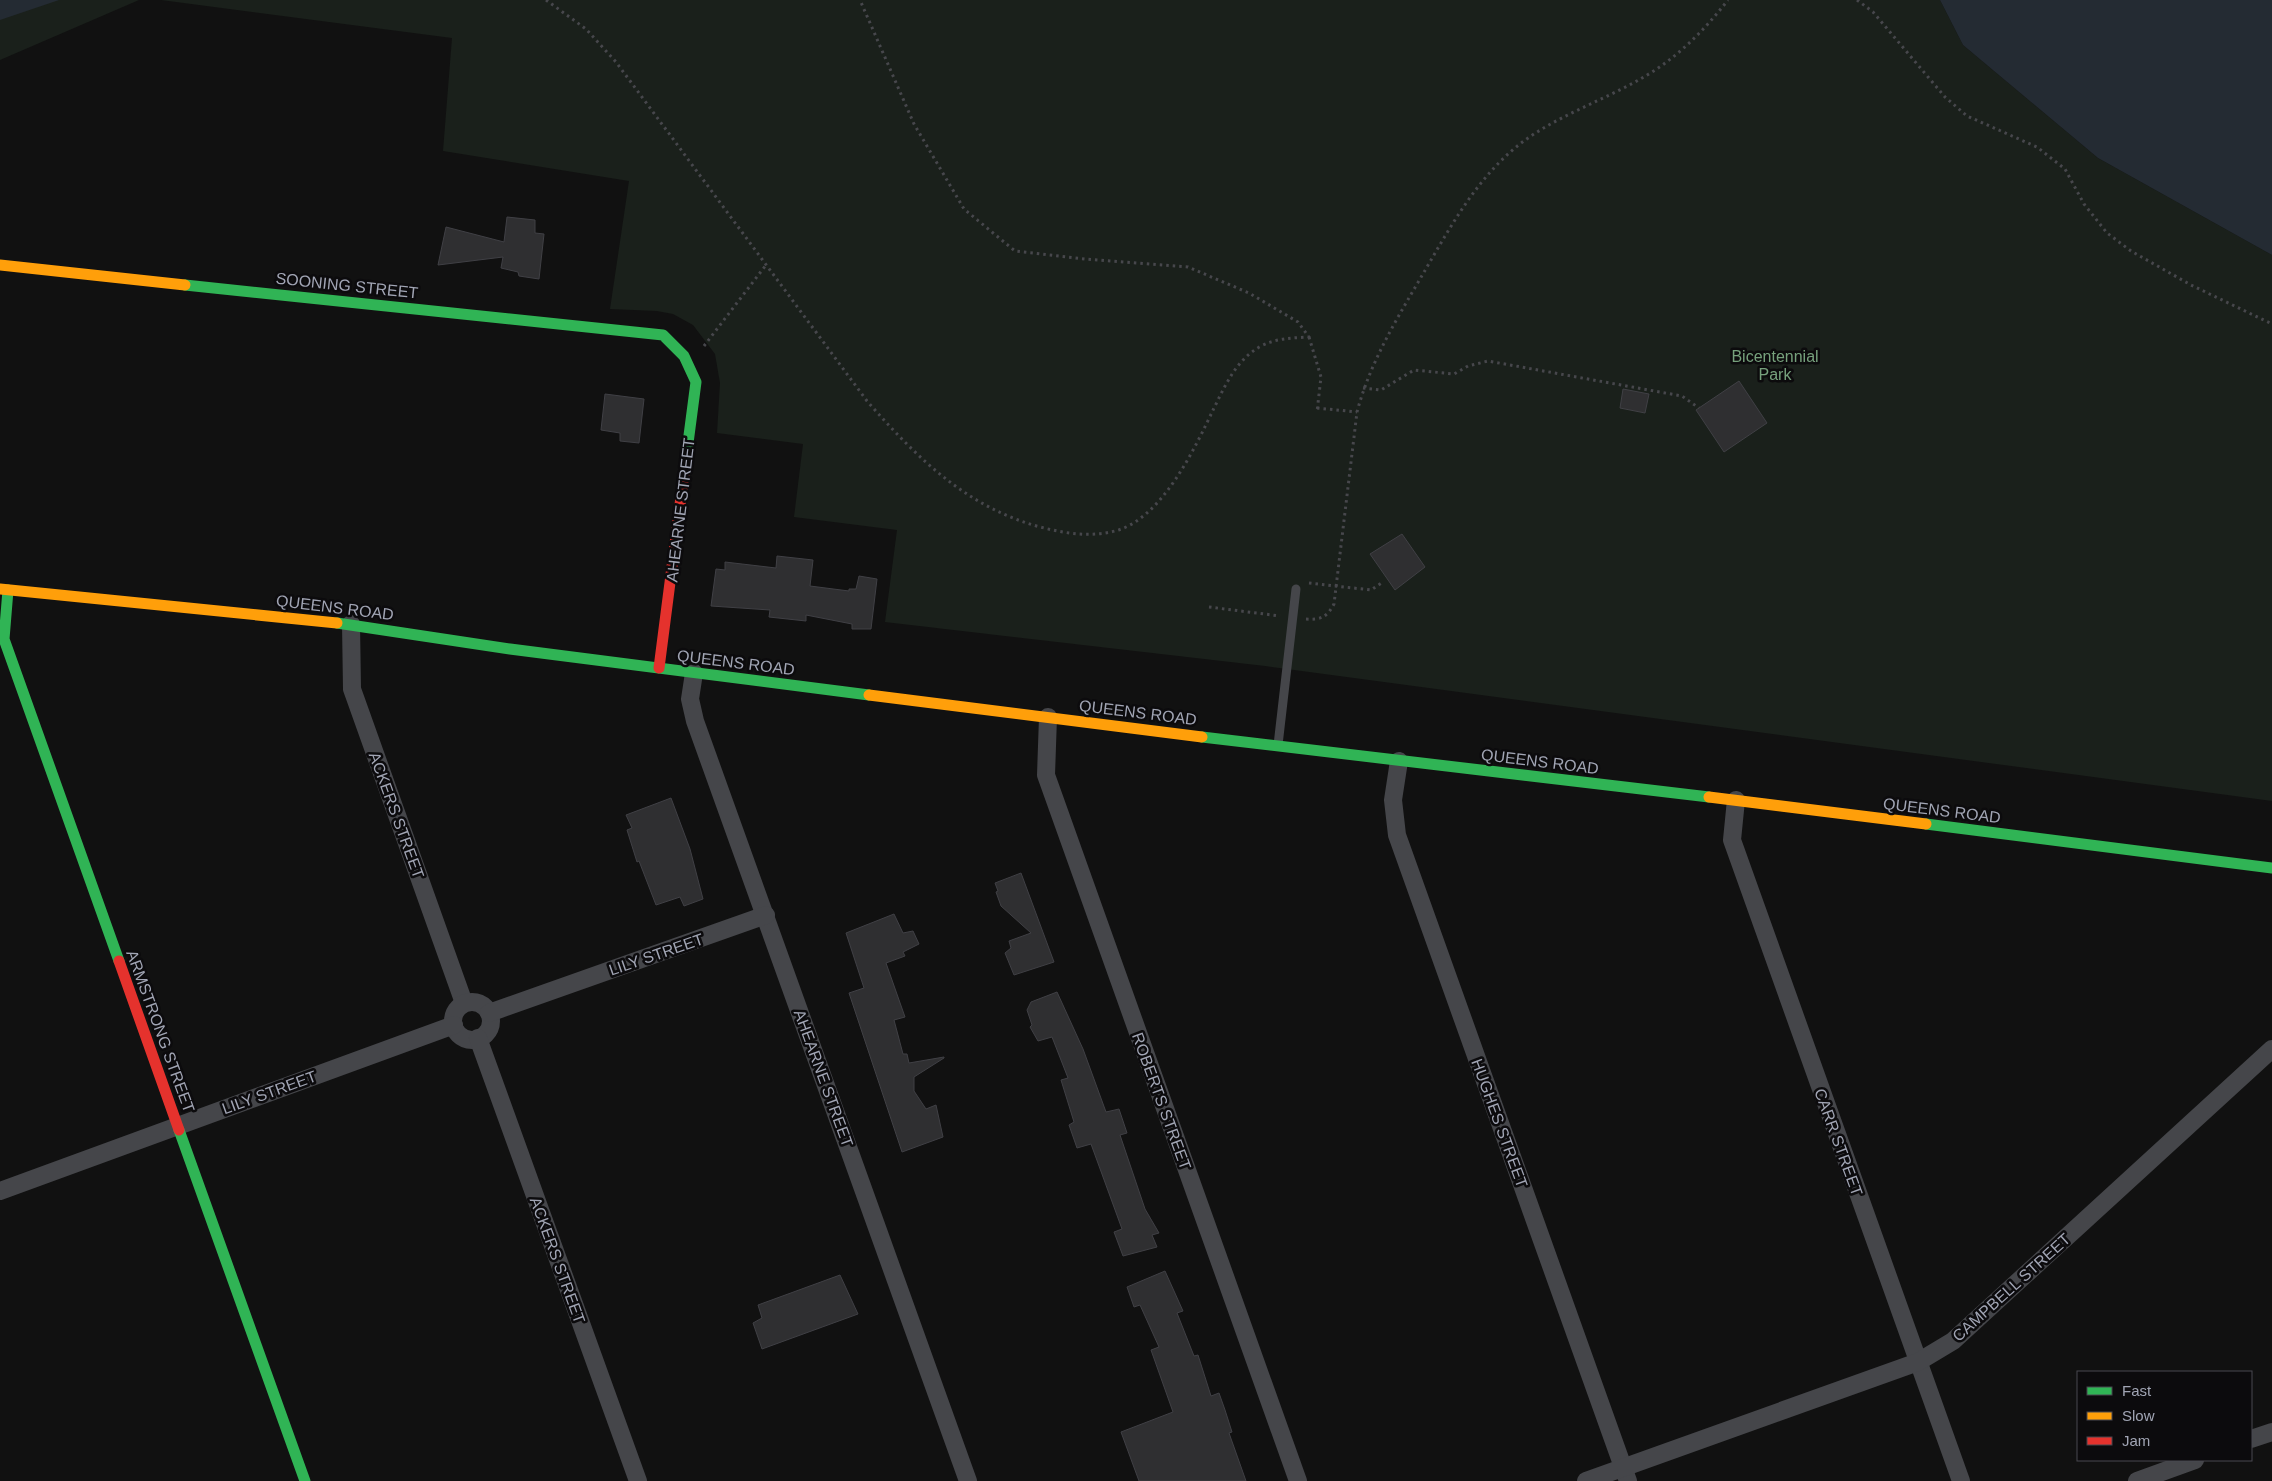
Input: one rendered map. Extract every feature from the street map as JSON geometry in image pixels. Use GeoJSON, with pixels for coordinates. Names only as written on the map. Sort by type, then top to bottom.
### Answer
{"type":"FeatureCollection","features":[{"type":"Feature","properties":{"kind":"street","name":"SOONING STREET"},"geometry":{"type":"LineString","coordinates":[[0,265],[664,335],[685,357]]}},
{"type":"Feature","properties":{"kind":"street","name":"AHEARNE STREET"},"geometry":{"type":"LineString","coordinates":[[660,668],[696,382],[685,357]]}},
{"type":"Feature","properties":{"kind":"street","name":"QUEENS ROAD"},"geometry":{"type":"LineString","coordinates":[[4,589],[351,624],[510,649],[1048,718],[1736,800],[2272,868]]}},
{"type":"Feature","properties":{"kind":"street","name":"ARMSTRONG STREET"},"geometry":{"type":"LineString","coordinates":[[4,589],[4,639],[305,1481]]}},
{"type":"Feature","properties":{"kind":"street","name":"ACKERS STREET"},"geometry":{"type":"LineString","coordinates":[[351,624],[352,689],[464,1004]]}},
{"type":"Feature","properties":{"kind":"street","name":"AHEARNE STREET"},"geometry":{"type":"LineString","coordinates":[[694,673],[690,699],[695,721],[968,1481]]}},
{"type":"Feature","properties":{"kind":"street","name":"ROBERTS STREET"},"geometry":{"type":"LineString","coordinates":[[1048,718],[1046,775],[1298,1481]]}},
{"type":"Feature","properties":{"kind":"street","name":"HUGHES STREET"},"geometry":{"type":"LineString","coordinates":[[1399,761],[1393,800],[1397,835],[1626,1474]]}},
{"type":"Feature","properties":{"kind":"street","name":"CARR STREET"},"geometry":{"type":"LineString","coordinates":[[1736,800],[1732,840],[1961,1481]]}},
{"type":"Feature","properties":{"kind":"street","name":"LILY STREET"},"geometry":{"type":"LineString","coordinates":[[489,1013],[766,915]]}},
{"type":"Feature","properties":{"kind":"street"},"geometry":{"type":"LineString","coordinates":[[476,1002],[481,1004],[489,1013],[490,1025],[488,1031],[478,1038],[466,1038],[456,1030],[454,1024],[455,1012],[464,1004],[476,1002]]}},
{"type":"Feature","properties":{"kind":"street","name":"LILY STREET"},"geometry":{"type":"LineString","coordinates":[[0,1192],[454,1024]]}},
{"type":"Feature","properties":{"kind":"street","name":"ACKERS STREET"},"geometry":{"type":"LineString","coordinates":[[478,1038],[638,1481]]}},
{"type":"Feature","properties":{"kind":"street","name":"CAMPBELL STREET"},"geometry":{"type":"LineString","coordinates":[[1586,1481],[1626,1474],[1918,1362],[1953,1341],[2272,1050]]}},
{"type":"Feature","properties":{"kind":"street"},"geometry":{"type":"LineString","coordinates":[[2252,1439],[2272,1432]]}},
{"type":"Feature","properties":{"kind":"street"},"geometry":{"type":"LineString","coordinates":[[2137,1481],[2192,1461]]}},
{"type":"Feature","properties":{"kind":"lane"},"geometry":{"type":"LineString","coordinates":[[1278,746],[1296,588]]}},
{"type":"Feature","properties":{"kind":"path"},"geometry":{"type":"LineString","coordinates":[[546,0],[586,29],[616,62],[867,400],[904,444],[944,478],[983,505],[1017,522],[1063,533],[1092,535],[1117,531],[1141,517],[1171,487],[1189,458],[1231,373],[1260,346],[1280,338],[1309,336]]}},
{"type":"Feature","properties":{"kind":"path"},"geometry":{"type":"LineString","coordinates":[[860,0],[914,124],[964,209],[1015,251],[1084,259],[1188,267],[1249,293],[1298,322],[1309,336],[1321,378],[1317,410],[1356,412]]}},
{"type":"Feature","properties":{"kind":"path"},"geometry":{"type":"LineString","coordinates":[[1306,618],[1322,618],[1329,613],[1334,604],[1356,412],[1363,388],[1379,350],[1458,215],[1480,184],[1503,159],[1532,135],[1560,118],[1650,73],[1672,58],[1708,26],[1728,0]]}},
{"type":"Feature","properties":{"kind":"path"},"geometry":{"type":"LineString","coordinates":[[1857,0],[1873,12],[1945,97],[1967,116],[2037,147],[2065,168],[2084,204],[2107,233],[2130,251],[2191,285],[2272,324]]}},
{"type":"Feature","properties":{"kind":"path"},"geometry":{"type":"LineString","coordinates":[[685,357],[709,342],[766,265]]}},
{"type":"Feature","properties":{"kind":"path"},"geometry":{"type":"LineString","coordinates":[[1363,388],[1381,390],[1414,370],[1454,374],[1468,366],[1488,361],[1682,396],[1699,408]]}},
{"type":"Feature","properties":{"kind":"path"},"geometry":{"type":"LineString","coordinates":[[1305,583],[1371,590],[1383,582]]}},
{"type":"Feature","properties":{"kind":"path"},"geometry":{"type":"LineString","coordinates":[[1209,607],[1279,616]]}},
{"type":"Feature","properties":{"kind":"green space"},"geometry":{"type":"Polygon","coordinates":[[[0,0],[139,0],[0,60],[0,0]]]}},
{"type":"Feature","properties":{"kind":"green space","name":"Bicentennial Park"},"geometry":{"type":"Polygon","coordinates":[[[161,0],[1940,0],[1963,45],[2098,158],[2272,255],[2272,801],[1265,666],[885,622],[897,530],[794,517],[803,444],[717,433],[720,383],[715,354],[693,325],[673,314],[657,311],[610,309],[629,181],[443,151],[452,38],[161,0]]]}},
{"type":"Feature","properties":{"kind":"shaded area"},"geometry":{"type":"Polygon","coordinates":[[[0,0],[59,0],[0,20],[0,0]]]}},
{"type":"Feature","properties":{"kind":"shaded area"},"geometry":{"type":"Polygon","coordinates":[[[1940,0],[2272,0],[2272,255],[2098,158],[1963,45],[1940,0]]]}},
{"type":"Feature","properties":{"kind":"building"},"geometry":{"type":"Polygon","coordinates":[[[507,217],[535,220],[535,233],[544,234],[539,279],[519,276],[518,272],[501,268],[503,257],[438,265],[446,227],[504,242],[507,217]]]}},
{"type":"Feature","properties":{"kind":"building"},"geometry":{"type":"Polygon","coordinates":[[[1739,381],[1767,423],[1724,452],[1696,410],[1739,381]]]}},
{"type":"Feature","properties":{"kind":"building"},"geometry":{"type":"Polygon","coordinates":[[[1623,389],[1649,394],[1645,413],[1620,408],[1623,389]]]}},
{"type":"Feature","properties":{"kind":"building"},"geometry":{"type":"Polygon","coordinates":[[[605,394],[644,399],[639,443],[620,441],[620,433],[601,430],[605,394]]]}},
{"type":"Feature","properties":{"kind":"building"},"geometry":{"type":"Polygon","coordinates":[[[1402,534],[1425,567],[1395,590],[1370,554],[1402,534]]]}},
{"type":"Feature","properties":{"kind":"building"},"geometry":{"type":"Polygon","coordinates":[[[777,556],[813,560],[810,586],[849,591],[849,589],[856,589],[859,576],[877,579],[871,629],[852,629],[852,624],[806,615],[806,621],[769,617],[770,610],[711,606],[716,569],[725,570],[725,562],[776,568],[777,556]]]}},
{"type":"Feature","properties":{"kind":"building"},"geometry":{"type":"Polygon","coordinates":[[[671,798],[690,849],[703,899],[684,906],[680,897],[656,905],[639,861],[637,862],[627,830],[632,828],[626,815],[671,798]]]}},
{"type":"Feature","properties":{"kind":"building"},"geometry":{"type":"Polygon","coordinates":[[[1021,873],[1054,962],[1014,975],[1005,953],[1011,948],[1009,941],[1031,933],[1001,906],[995,883],[1021,873]]]}},
{"type":"Feature","properties":{"kind":"building"},"geometry":{"type":"Polygon","coordinates":[[[894,914],[903,933],[913,931],[919,944],[903,952],[905,956],[886,963],[905,1017],[894,1020],[903,1054],[907,1054],[909,1063],[944,1057],[914,1077],[914,1091],[926,1109],[936,1105],[943,1137],[902,1152],[849,993],[864,988],[846,933],[894,914]]]}},
{"type":"Feature","properties":{"kind":"building"},"geometry":{"type":"Polygon","coordinates":[[[1057,992],[1083,1049],[1106,1112],[1119,1109],[1127,1133],[1120,1135],[1145,1209],[1159,1233],[1152,1235],[1157,1247],[1123,1256],[1114,1232],[1122,1229],[1091,1144],[1077,1148],[1069,1125],[1074,1122],[1061,1080],[1068,1078],[1052,1037],[1038,1041],[1030,1027],[1032,1025],[1027,1010],[1031,1002],[1057,992]]]}},
{"type":"Feature","properties":{"kind":"building"},"geometry":{"type":"Polygon","coordinates":[[[1165,1271],[1183,1311],[1177,1313],[1194,1356],[1198,1355],[1211,1396],[1219,1393],[1232,1432],[1229,1433],[1246,1481],[1139,1481],[1121,1432],[1173,1412],[1151,1350],[1159,1347],[1140,1305],[1134,1307],[1127,1287],[1165,1271]]]}},
{"type":"Feature","properties":{"kind":"building"},"geometry":{"type":"Polygon","coordinates":[[[840,1275],[858,1314],[762,1349],[753,1323],[762,1318],[758,1305],[840,1275]]]}},
{"type":"Feature","properties":{"kind":"traffic: fast"},"geometry":{"type":"LineString","coordinates":[[185,285],[663,335],[684,356],[696,382],[685,466]]}},
{"type":"Feature","properties":{"kind":"traffic: fast"},"geometry":{"type":"LineString","coordinates":[[8,590],[4,639],[119,961]]}},
{"type":"Feature","properties":{"kind":"traffic: fast"},"geometry":{"type":"LineString","coordinates":[[337,623],[510,649],[869,695]]}},
{"type":"Feature","properties":{"kind":"traffic: fast"},"geometry":{"type":"LineString","coordinates":[[1202,737],[1709,797]]}},
{"type":"Feature","properties":{"kind":"traffic: fast"},"geometry":{"type":"LineString","coordinates":[[1926,824],[2272,868]]}},
{"type":"Feature","properties":{"kind":"traffic: fast"},"geometry":{"type":"LineString","coordinates":[[179,1130],[305,1481]]}},
{"type":"Feature","properties":{"kind":"traffic: slow"},"geometry":{"type":"LineString","coordinates":[[0,265],[185,285]]}},
{"type":"Feature","properties":{"kind":"traffic: slow"},"geometry":{"type":"LineString","coordinates":[[0,589],[337,623]]}},
{"type":"Feature","properties":{"kind":"traffic: slow"},"geometry":{"type":"LineString","coordinates":[[869,695],[1202,737]]}},
{"type":"Feature","properties":{"kind":"traffic: slow"},"geometry":{"type":"LineString","coordinates":[[1709,797],[1926,824]]}},
{"type":"Feature","properties":{"kind":"traffic: jam"},"geometry":{"type":"LineString","coordinates":[[659,668],[685,466]]}},
{"type":"Feature","properties":{"kind":"traffic: jam"},"geometry":{"type":"LineString","coordinates":[[119,961],[179,1130]]}}]}
